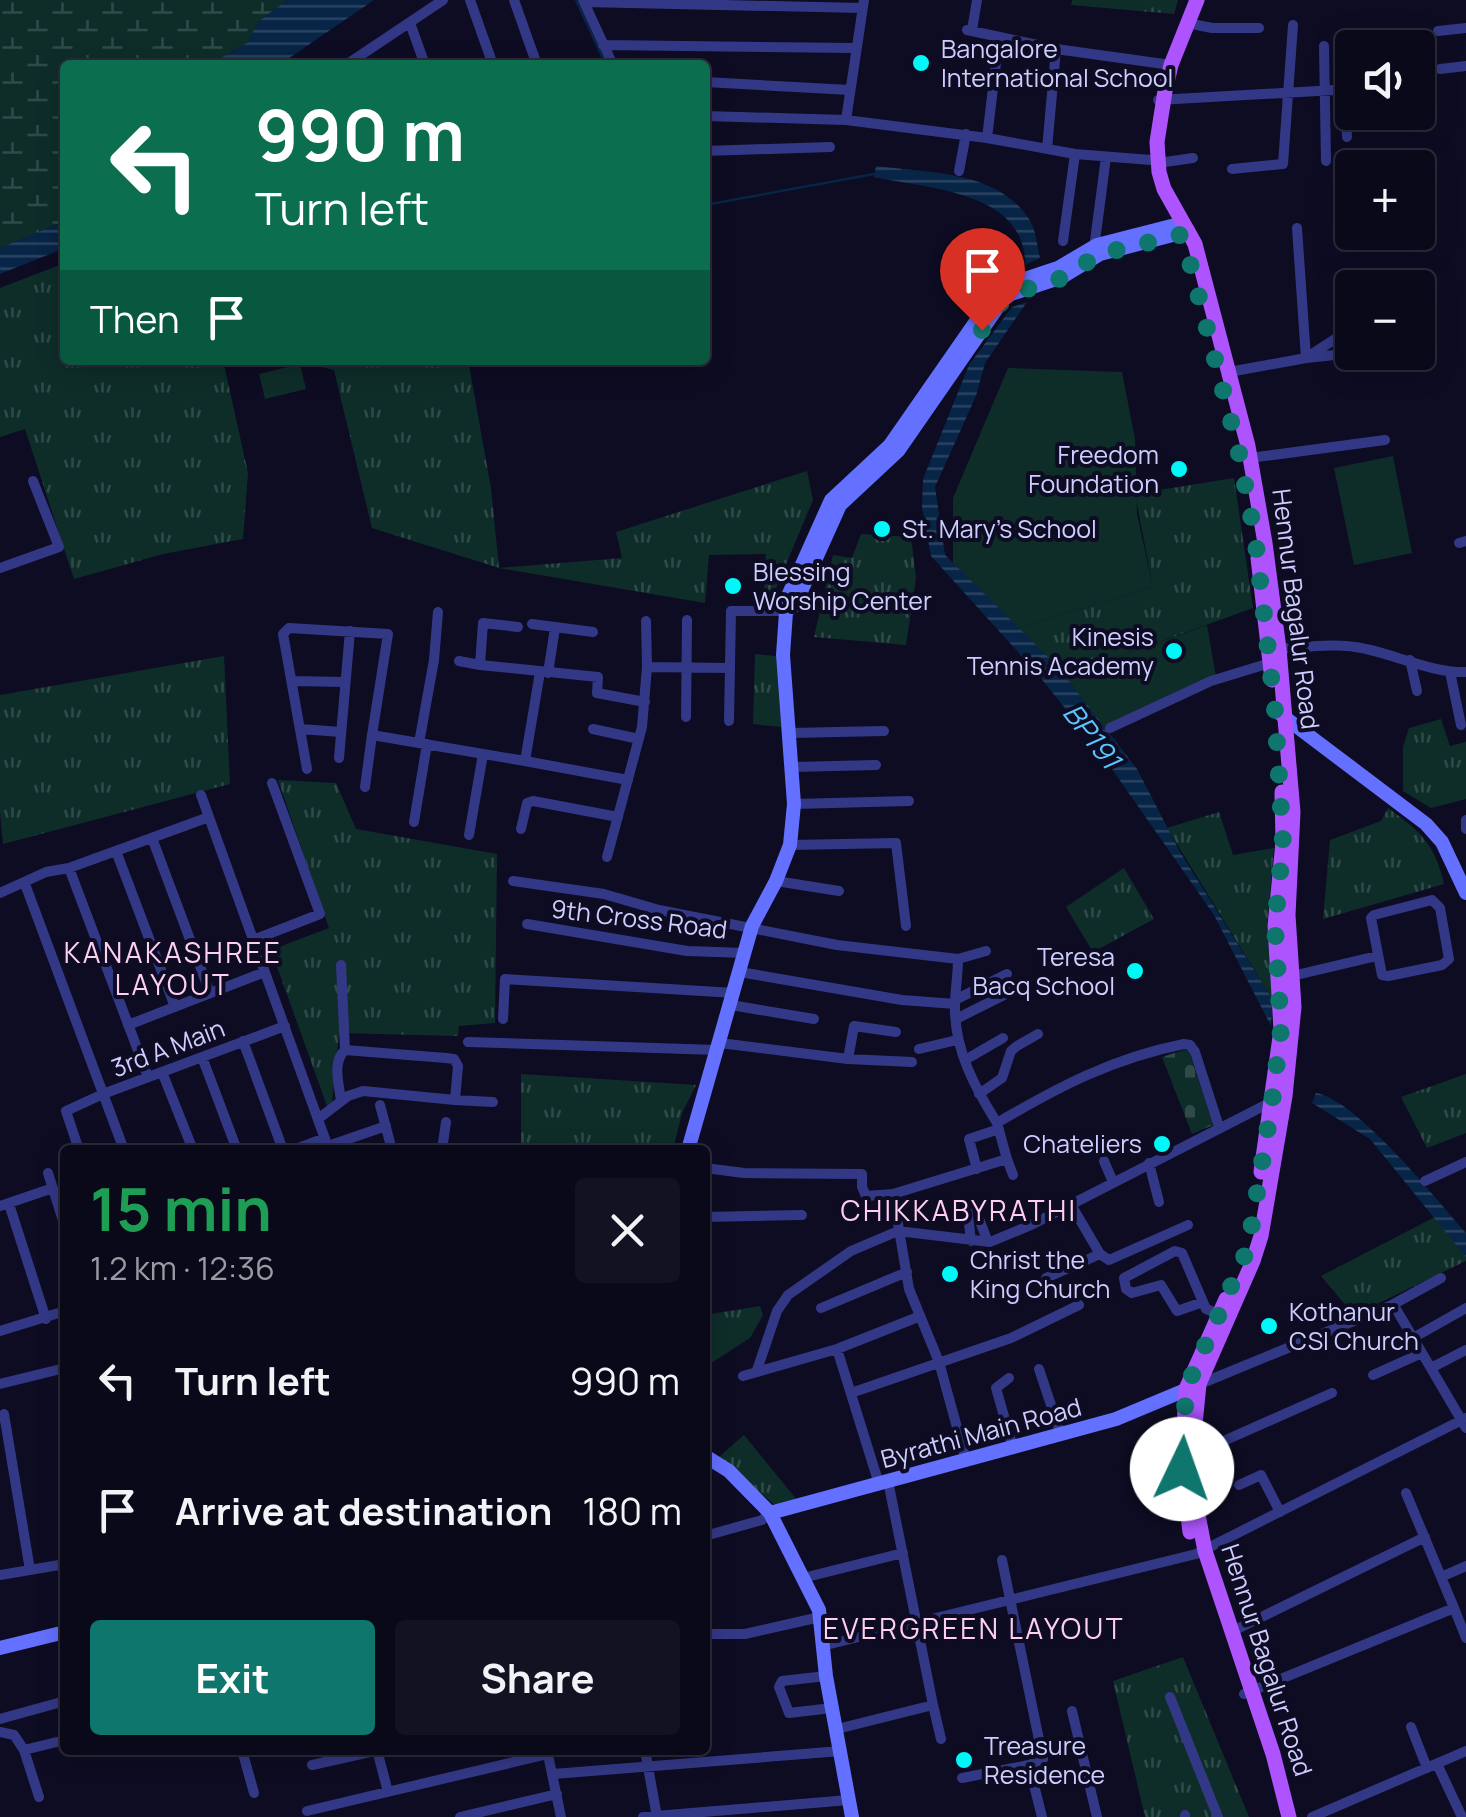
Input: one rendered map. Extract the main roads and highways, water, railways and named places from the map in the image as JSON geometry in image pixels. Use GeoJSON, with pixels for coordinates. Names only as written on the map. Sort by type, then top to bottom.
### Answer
{"type":"FeatureCollection","features":[{"type":"Feature","properties":{"kind":"main road","name":"Hennur Bagalur Road"},"geometry":{"type":"LineString","coordinates":[[1189,0],[1160,100],[1154,162],[1182,229],[1238,448],[1275,656]]}},
{"type":"Feature","properties":{"kind":"main road","name":"Hennur Bagalur Road"},"geometry":{"type":"LineString","coordinates":[[1168,63],[1197,0]]}},
{"type":"Feature","properties":{"kind":"main road","name":"Hennur Bagalur Road"},"geometry":{"type":"LineString","coordinates":[[1182,229],[1194,244],[1229,372],[1266,543],[1294,844],[1288,914],[1294,1008],[1261,1236],[1193,1387],[1182,1469],[1185,1507],[1289,1817]]}},
{"type":"Feature","properties":{"kind":"main road"},"geometry":{"type":"LineString","coordinates":[[689,1145],[752,926],[790,845],[794,804],[782,654],[786,611],[796,605],[840,506],[898,451],[1002,301],[1027,284],[1062,278],[1100,254],[1182,229]]}},
{"type":"Feature","properties":{"kind":"main road","name":"Hennur Bagalur Road"},"geometry":{"type":"LineString","coordinates":[[1280,713],[1283,842],[1275,926],[1286,1044]]}},
{"type":"Feature","properties":{"kind":"main road"},"geometry":{"type":"LineString","coordinates":[[1280,713],[1426,824],[1461,865],[1466,893]]}},
{"type":"Feature","properties":{"kind":"main road","name":"Hennur Bagalur Road"},"geometry":{"type":"LineString","coordinates":[[1193,1387],[1192,1456],[1201,1553],[1234,1631],[1281,1817]]}},
{"type":"Feature","properties":{"kind":"main road","name":"Byrathi Main Road"},"geometry":{"type":"LineString","coordinates":[[770,1513],[1116,1419],[1193,1387]]}},
{"type":"Feature","properties":{"kind":"main road"},"geometry":{"type":"LineString","coordinates":[[710,1459],[729,1471],[770,1513],[819,1610],[826,1676],[852,1817]]}},
{"type":"Feature","properties":{"kind":"main road"},"geometry":{"type":"LineString","coordinates":[[0,1648],[60,1633]]}},
{"type":"Feature","properties":{"kind":"water"},"geometry":{"type":"Polygon","coordinates":[[[287,0],[374,0],[286,60],[217,60],[247,43],[258,22],[287,0]]]}},
{"type":"Feature","properties":{"kind":"water"},"geometry":{"type":"Polygon","coordinates":[[[876,166],[960,177],[999,191],[1029,219],[1040,258],[1025,265],[1021,240],[1010,222],[992,208],[946,191],[874,177],[876,166]]]}},
{"type":"Feature","properties":{"kind":"water"},"geometry":{"type":"Polygon","coordinates":[[[60,223],[60,250],[0,274],[0,248],[60,223]]]}},
{"type":"Feature","properties":{"kind":"water"},"geometry":{"type":"Polygon","coordinates":[[[1027,302],[985,363],[976,396],[935,487],[945,555],[1058,667],[1137,769],[1180,852],[1273,1000],[1271,1026],[1214,915],[1098,749],[1036,672],[931,556],[922,507],[923,479],[969,365],[1012,307],[1027,302]]]}},
{"type":"Feature","properties":{"kind":"water"},"geometry":{"type":"Polygon","coordinates":[[[1316,1093],[1333,1099],[1352,1113],[1416,1176],[1466,1233],[1466,1257],[1370,1139],[1312,1103],[1316,1093]]]}},
{"type":"Feature","properties":{"kind":"waterway","name":"BP191"},"geometry":{"type":"LineString","coordinates":[[576,0],[604,60]]}},
{"type":"Feature","properties":{"kind":"waterway","name":"BP191"},"geometry":{"type":"LineString","coordinates":[[902,170],[919,172]]}},
{"type":"Feature","properties":{"kind":"waterway","name":"BP191"},"geometry":{"type":"LineString","coordinates":[[710,204],[874,174]]}},
{"type":"Feature","properties":{"kind":"place","name":"Bangalore International School"},"geometry":{"type":"Point","coordinates":[921,63]}},
{"type":"Feature","properties":{"kind":"place","name":"Freedom Foundation"},"geometry":{"type":"Point","coordinates":[1179,469]}},
{"type":"Feature","properties":{"kind":"place","name":"St. Mary's School"},"geometry":{"type":"Point","coordinates":[882,529]}},
{"type":"Feature","properties":{"kind":"place","name":"Blessing Worship Center"},"geometry":{"type":"Point","coordinates":[733,586]}},
{"type":"Feature","properties":{"kind":"place","name":"Kinesis Tennis Academy"},"geometry":{"type":"Point","coordinates":[1174,651]}},
{"type":"Feature","properties":{"kind":"place","name":"Teresa Bacq School"},"geometry":{"type":"Point","coordinates":[1135,971]}},
{"type":"Feature","properties":{"kind":"place","name":"Chateliers"},"geometry":{"type":"Point","coordinates":[1162,1144]}},
{"type":"Feature","properties":{"kind":"place","name":"Christ the King Church"},"geometry":{"type":"Point","coordinates":[950,1274]}},
{"type":"Feature","properties":{"kind":"place","name":"Kothanur CSI Church"},"geometry":{"type":"Point","coordinates":[1269,1326]}},
{"type":"Feature","properties":{"kind":"place","name":"Treasure Residence"},"geometry":{"type":"Point","coordinates":[964,1760]}},
{"type":"Feature","properties":{"kind":"district","name":"KANAKASHREE LAYOUT"},"geometry":{"type":"Point","coordinates":[173,969]}},
{"type":"Feature","properties":{"kind":"district","name":"CHIKKABYRATHI"},"geometry":{"type":"Point","coordinates":[959,1211]}},
{"type":"Feature","properties":{"kind":"district","name":"EVERGREEN LAYOUT"},"geometry":{"type":"Point","coordinates":[974,1629]}}]}
